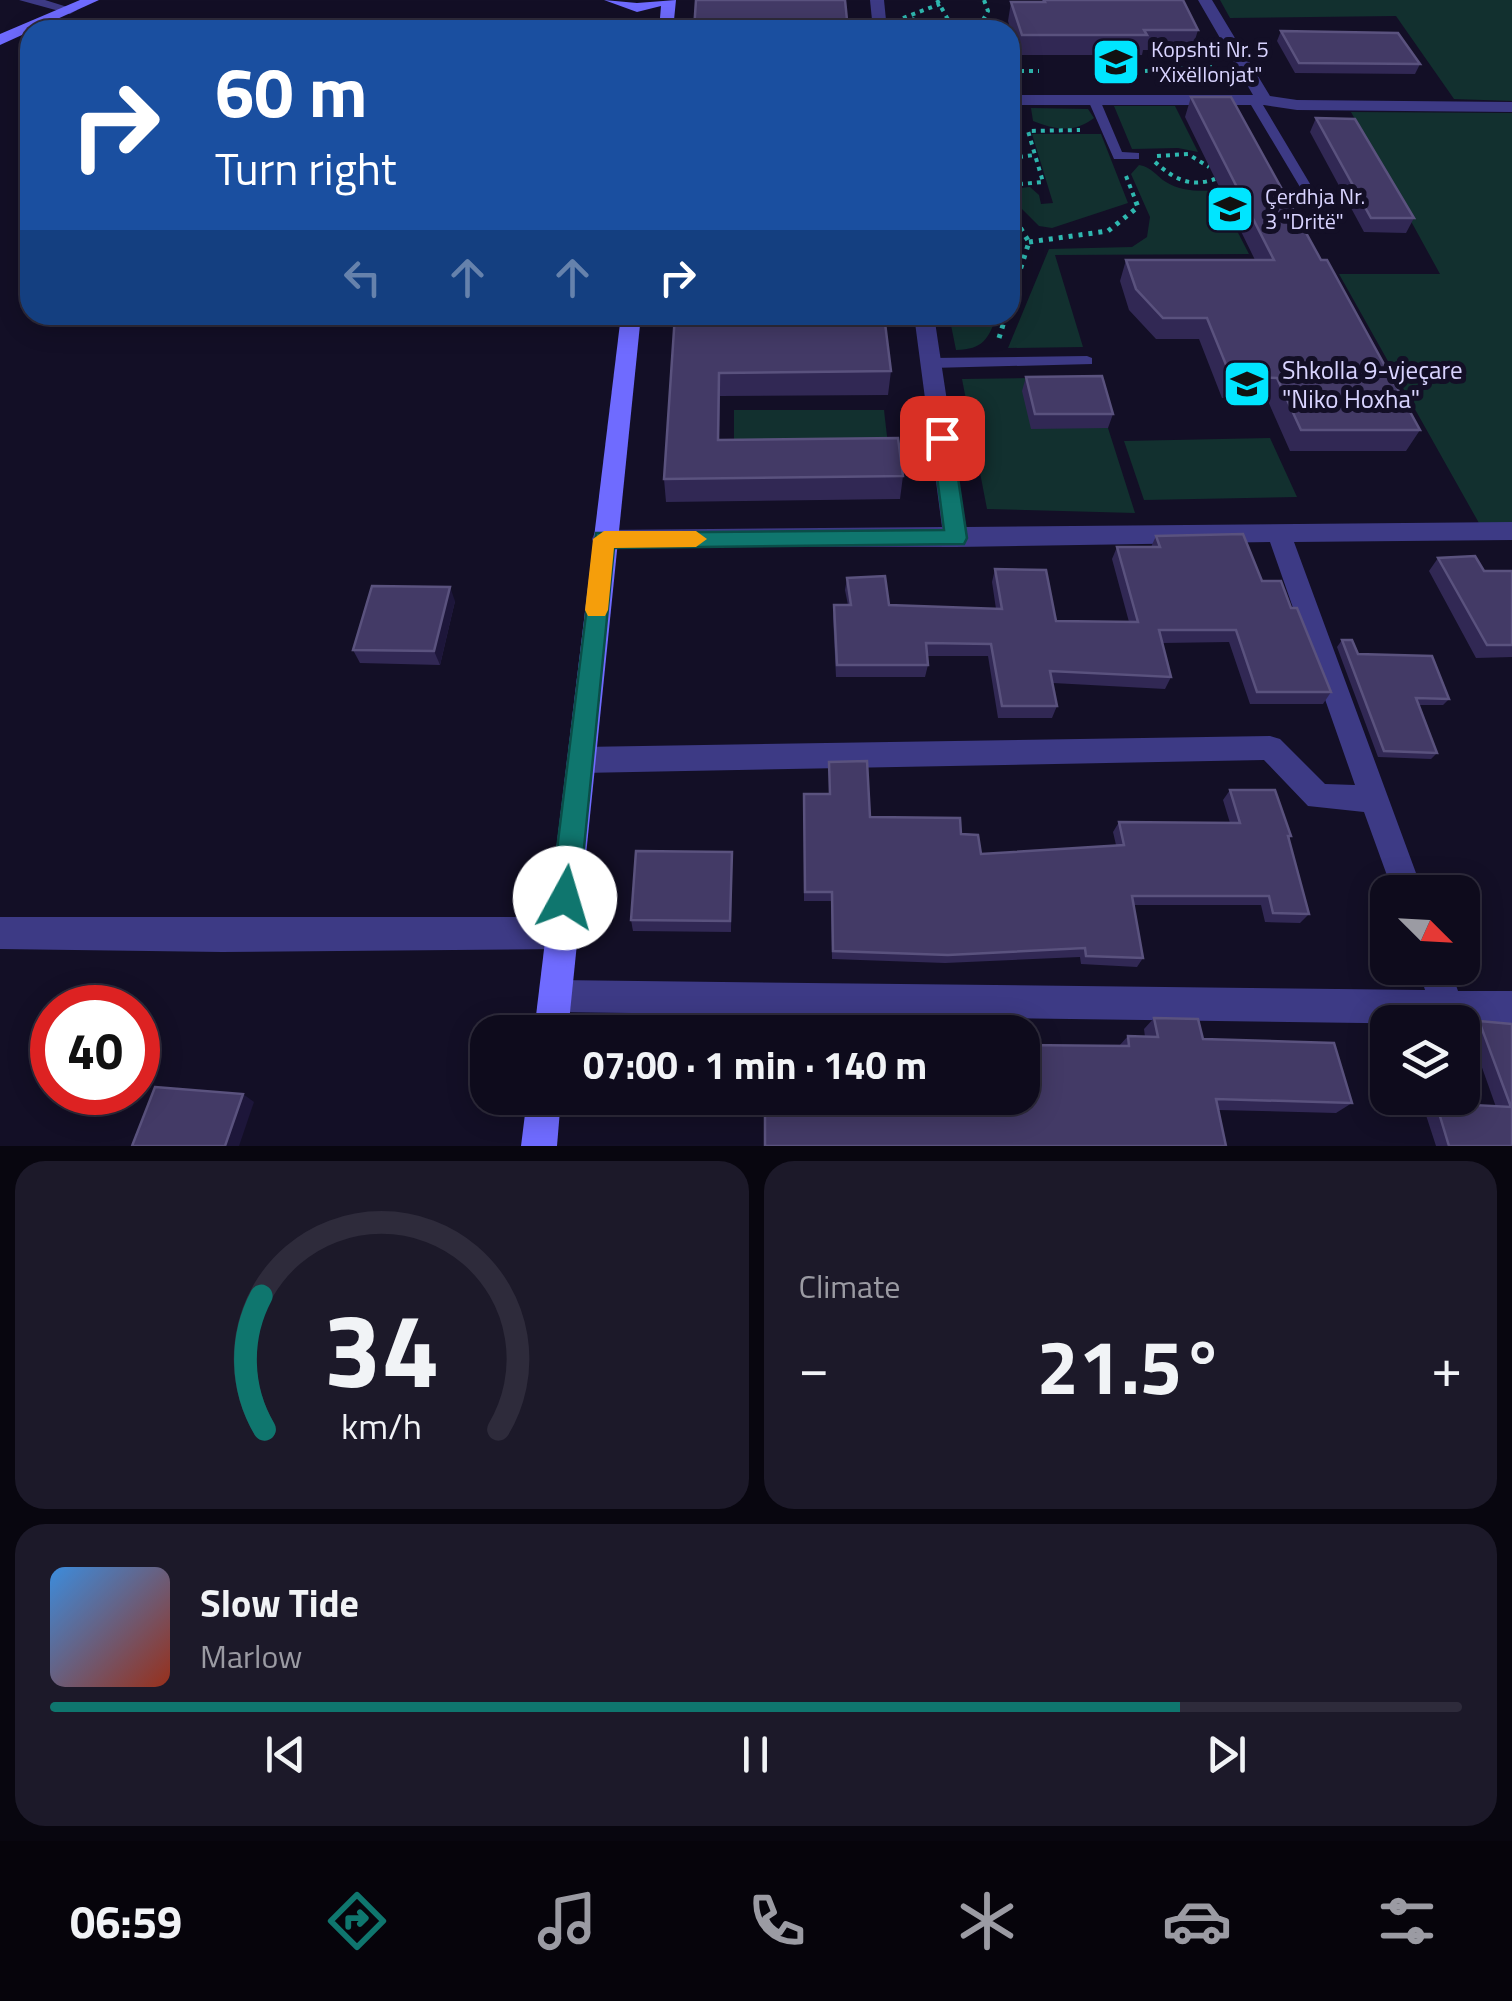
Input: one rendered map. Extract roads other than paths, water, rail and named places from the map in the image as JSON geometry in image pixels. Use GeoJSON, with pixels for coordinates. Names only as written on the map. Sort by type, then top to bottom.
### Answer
{"type":"FeatureCollection","features":[{"type":"Feature","properties":{"kind":"street"},"geometry":{"type":"LineString","coordinates":[[26,0],[70,10]]}},
{"type":"Feature","properties":{"kind":"street"},"geometry":{"type":"LineString","coordinates":[[47,20],[92,0]]}},
{"type":"Feature","properties":{"kind":"street"},"geometry":{"type":"LineString","coordinates":[[614,2],[647,8],[668,0]]}},
{"type":"Feature","properties":{"kind":"street"},"geometry":{"type":"LineString","coordinates":[[1204,0],[1260,100]]}},
{"type":"Feature","properties":{"kind":"street"},"geometry":{"type":"LineString","coordinates":[[614,2],[650,20]]}},
{"type":"Feature","properties":{"kind":"street"},"geometry":{"type":"LineString","coordinates":[[1020,100],[1260,100],[1298,105],[1512,107]]}},
{"type":"Feature","properties":{"kind":"street"},"geometry":{"type":"LineString","coordinates":[[553,1015],[630,325]]}},
{"type":"Feature","properties":{"kind":"street"},"geometry":{"type":"LineString","coordinates":[[925,325],[956,538]]}},
{"type":"Feature","properties":{"kind":"street"},"geometry":{"type":"LineString","coordinates":[[604,539],[1512,531]]}},
{"type":"Feature","properties":{"kind":"street"},"geometry":{"type":"LineString","coordinates":[[1280,536],[1402,875]]}},
{"type":"Feature","properties":{"kind":"street"},"geometry":{"type":"LineString","coordinates":[[580,760],[1270,748],[1318,797],[1376,798]]}},
{"type":"Feature","properties":{"kind":"street"},"geometry":{"type":"LineString","coordinates":[[0,933],[562,933]]}},
{"type":"Feature","properties":{"kind":"street"},"geometry":{"type":"LineString","coordinates":[[555,996],[1370,1007]]}},
{"type":"Feature","properties":{"kind":"street"},"geometry":{"type":"LineString","coordinates":[[1480,1008],[1512,1008]]}},
{"type":"Feature","properties":{"kind":"street"},"geometry":{"type":"LineString","coordinates":[[539,1146],[542,1115]]}},
{"type":"Feature","properties":{"kind":"lane"},"geometry":{"type":"LineString","coordinates":[[1094,100],[1118,156],[1135,156]]}},
{"type":"Feature","properties":{"kind":"lane"},"geometry":{"type":"LineString","coordinates":[[1260,100],[1328,224]]}},
{"type":"Feature","properties":{"kind":"lane"},"geometry":{"type":"LineString","coordinates":[[931,363],[1087,361]]}},
{"type":"Feature","properties":{"kind":"place","name":"Kopshti Nr. 5 \"Xixëllonjat\""},"geometry":{"type":"Point","coordinates":[1116,62]}},
{"type":"Feature","properties":{"kind":"place","name":"Çerdhja Nr. 3 \"Dritë\""},"geometry":{"type":"Point","coordinates":[1230,209]}},
{"type":"Feature","properties":{"kind":"place","name":"Shkolla 9-vjeçare \"Niko Hoxha\""},"geometry":{"type":"Point","coordinates":[1247,384]}}]}
